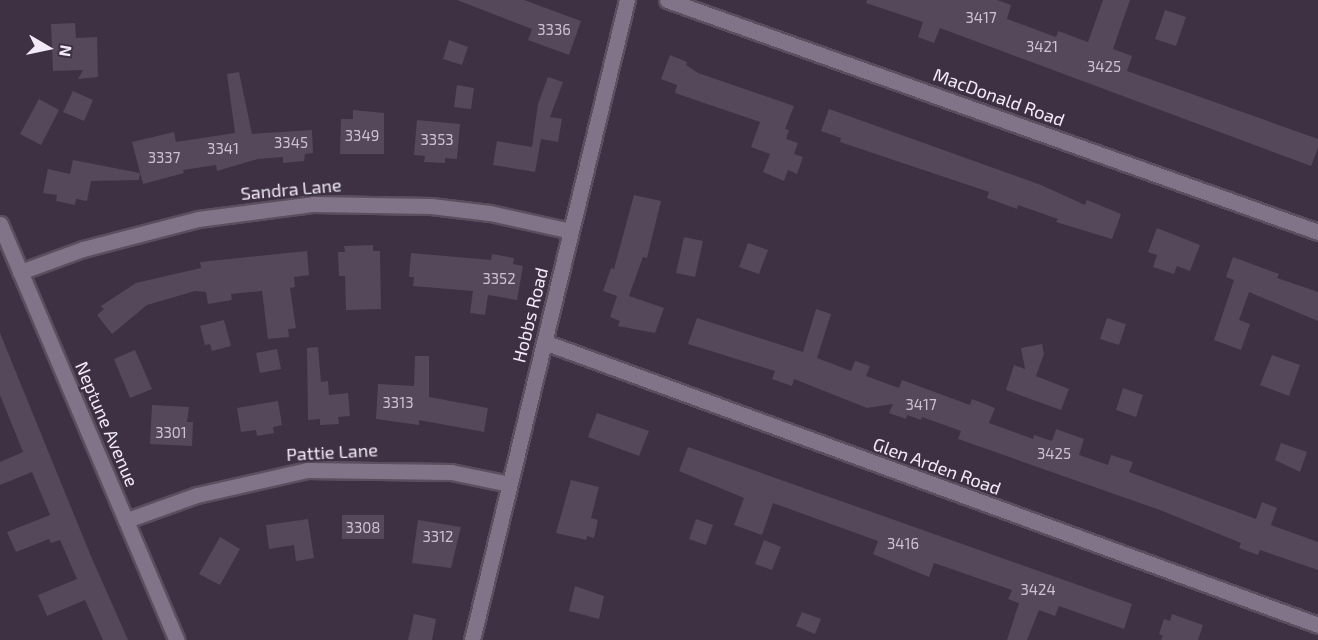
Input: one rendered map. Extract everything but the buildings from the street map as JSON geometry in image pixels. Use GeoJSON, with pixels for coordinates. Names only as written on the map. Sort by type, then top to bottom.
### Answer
{"type":"FeatureCollection","features":[{"type":"Feature","properties":{"kind":"street","name":"Hobbs Road"},"geometry":{"type":"LineString","coordinates":[[472,640],[627,0]]}},
{"type":"Feature","properties":{"kind":"street","name":"MacDonald Road"},"geometry":{"type":"LineString","coordinates":[[667,0],[1318,232]]}},
{"type":"Feature","properties":{"kind":"street","name":"Sandra Lane"},"geometry":{"type":"LineString","coordinates":[[20,272],[93,246],[198,219],[314,204],[431,206],[490,213],[571,231]]}},
{"type":"Feature","properties":{"kind":"street","name":"Neptune Avenue"},"geometry":{"type":"LineString","coordinates":[[0,224],[177,640]]}},
{"type":"Feature","properties":{"kind":"street","name":"Glen Arden Road"},"geometry":{"type":"LineString","coordinates":[[544,342],[1318,625]]}},
{"type":"Feature","properties":{"kind":"street","name":"Pattie Lane"},"geometry":{"type":"LineString","coordinates":[[127,520],[197,495],[307,470],[451,472],[509,484]]}}]}
